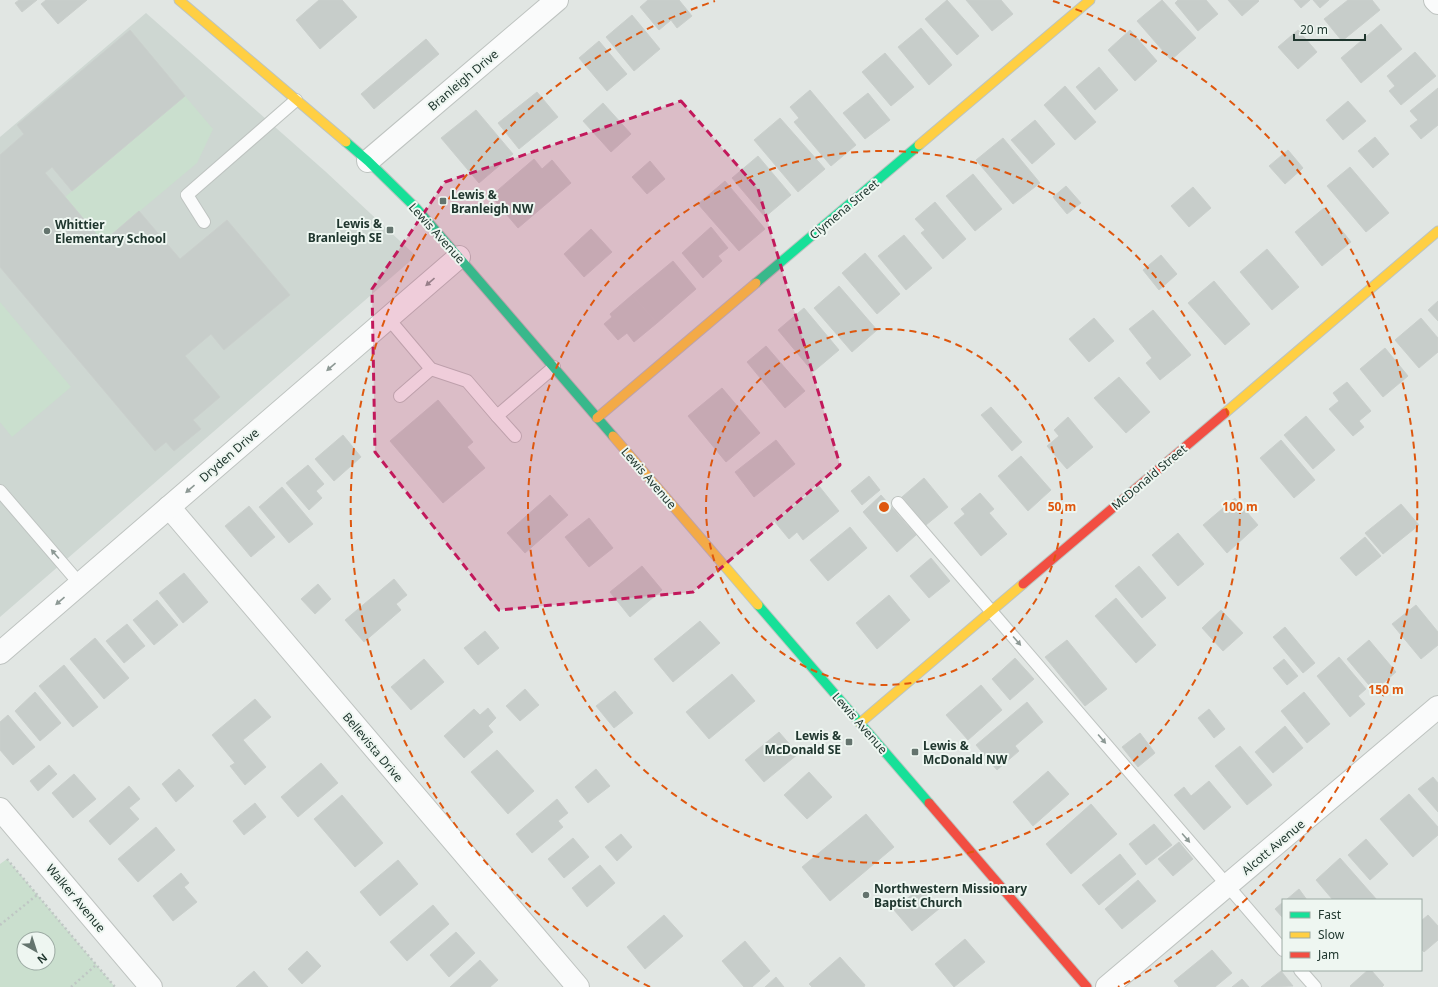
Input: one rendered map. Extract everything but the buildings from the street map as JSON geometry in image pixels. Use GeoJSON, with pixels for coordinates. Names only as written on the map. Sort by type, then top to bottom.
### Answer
{"type":"FeatureCollection","features":[{"type":"Feature","properties":{"kind":"street","name":"Lewis Avenue"},"geometry":{"type":"LineString","coordinates":[[179,0],[368,161],[417,210],[554,366],[597,418],[1087,987]]}},
{"type":"Feature","properties":{"kind":"street","name":"Branleigh Drive"},"geometry":{"type":"LineString","coordinates":[[368,161],[557,0]]}},
{"type":"Feature","properties":{"kind":"street","name":"Clymena Street"},"geometry":{"type":"LineString","coordinates":[[597,418],[1090,0]]}},
{"type":"Feature","properties":{"kind":"street"},"geometry":{"type":"LineString","coordinates":[[1435,0],[1438,3]]}},
{"type":"Feature","properties":{"kind":"street","name":"McDonald Street"},"geometry":{"type":"LineString","coordinates":[[860,723],[1438,231]]}},
{"type":"Feature","properties":{"kind":"street","name":"Dryden Drive"},"geometry":{"type":"LineString","coordinates":[[0,653],[459,257]]}},
{"type":"Feature","properties":{"kind":"street","name":"Bellevista Drive"},"geometry":{"type":"LineString","coordinates":[[169,507],[578,987]]}},
{"type":"Feature","properties":{"kind":"street","name":"Alcott Avenue"},"geometry":{"type":"LineString","coordinates":[[1107,987],[1438,707]]}},
{"type":"Feature","properties":{"kind":"street","name":"Walker Avenue"},"geometry":{"type":"LineString","coordinates":[[0,809],[151,987]]}},
{"type":"Feature","properties":{"kind":"lane"},"geometry":{"type":"LineString","coordinates":[[204,222],[187,195],[296,100]]}},
{"type":"Feature","properties":{"kind":"lane"},"geometry":{"type":"LineString","coordinates":[[388,318],[431,369],[467,381],[515,436]]}},
{"type":"Feature","properties":{"kind":"lane"},"geometry":{"type":"LineString","coordinates":[[497,416],[554,366]]}},
{"type":"Feature","properties":{"kind":"lane"},"geometry":{"type":"LineString","coordinates":[[400,396],[431,369]]}},
{"type":"Feature","properties":{"kind":"lane"},"geometry":{"type":"LineString","coordinates":[[0,491],[80,584]]}},
{"type":"Feature","properties":{"kind":"lane"},"geometry":{"type":"LineString","coordinates":[[898,503],[1282,949]]}},
{"type":"Feature","properties":{"kind":"lane"},"geometry":{"type":"LineString","coordinates":[[1301,971],[1315,987]]}},
{"type":"Feature","properties":{"kind":"path"},"geometry":{"type":"LineString","coordinates":[[6,859],[115,987]]}},
{"type":"Feature","properties":{"kind":"path"},"geometry":{"type":"LineString","coordinates":[[0,925],[37,894]]}},
{"type":"Feature","properties":{"kind":"path"},"geometry":{"type":"LineString","coordinates":[[70,987],[96,965]]}},
{"type":"Feature","properties":{"kind":"highlighted area"},"geometry":{"type":"Polygon","coordinates":[[[681,101],[758,189],[840,465],[693,592],[499,610],[375,452],[372,289],[445,182],[681,101]]]}},
{"type":"Feature","properties":{"kind":"shaded area"},"geometry":{"type":"Polygon","coordinates":[[[146,13],[326,172],[416,256],[0,617],[0,137],[146,13]]]}},
{"type":"Feature","properties":{"kind":"green space"},"geometry":{"type":"Polygon","coordinates":[[[185,96],[213,129],[197,163],[103,242],[65,197],[185,96]]]}},
{"type":"Feature","properties":{"kind":"green space"},"geometry":{"type":"Polygon","coordinates":[[[0,302],[71,387],[12,437],[0,422],[0,302]]]}},
{"type":"Feature","properties":{"kind":"green space"},"geometry":{"type":"Polygon","coordinates":[[[7,859],[115,987],[0,987],[0,864],[7,859]]]}},
{"type":"Feature","properties":{"kind":"traffic: fast"},"geometry":{"type":"LineString","coordinates":[[346,142],[368,161],[417,209],[613,436]]}},
{"type":"Feature","properties":{"kind":"traffic: fast"},"geometry":{"type":"LineString","coordinates":[[756,283],[919,145]]}},
{"type":"Feature","properties":{"kind":"traffic: fast"},"geometry":{"type":"LineString","coordinates":[[758,605],[929,803]]}},
{"type":"Feature","properties":{"kind":"traffic: slow"},"geometry":{"type":"LineString","coordinates":[[179,0],[346,142]]}},
{"type":"Feature","properties":{"kind":"traffic: slow"},"geometry":{"type":"LineString","coordinates":[[919,145],[1090,0]]}},
{"type":"Feature","properties":{"kind":"traffic: slow"},"geometry":{"type":"LineString","coordinates":[[1225,413],[1438,231]]}},
{"type":"Feature","properties":{"kind":"traffic: slow"},"geometry":{"type":"LineString","coordinates":[[597,418],[756,283]]}},
{"type":"Feature","properties":{"kind":"traffic: slow"},"geometry":{"type":"LineString","coordinates":[[613,436],[758,605]]}},
{"type":"Feature","properties":{"kind":"traffic: slow"},"geometry":{"type":"LineString","coordinates":[[860,723],[1023,584]]}},
{"type":"Feature","properties":{"kind":"traffic: jam"},"geometry":{"type":"LineString","coordinates":[[1023,584],[1225,413]]}},
{"type":"Feature","properties":{"kind":"traffic: jam"},"geometry":{"type":"LineString","coordinates":[[929,803],[1087,987]]}},
{"type":"Feature","properties":{"kind":"place","name":"Lewis & Branleigh NW"},"geometry":{"type":"Point","coordinates":[443,201]}},
{"type":"Feature","properties":{"kind":"place","name":"Lewis & Branleigh SE"},"geometry":{"type":"Point","coordinates":[390,230]}},
{"type":"Feature","properties":{"kind":"place","name":"Whittier Elementary School"},"geometry":{"type":"Point","coordinates":[47,231]}},
{"type":"Feature","properties":{"kind":"place","name":"Lewis & McDonald SE"},"geometry":{"type":"Point","coordinates":[849,742]}},
{"type":"Feature","properties":{"kind":"place","name":"Lewis & McDonald NW"},"geometry":{"type":"Point","coordinates":[915,752]}},
{"type":"Feature","properties":{"kind":"place","name":"Northwestern Missionary Baptist Church"},"geometry":{"type":"Point","coordinates":[866,895]}}]}
